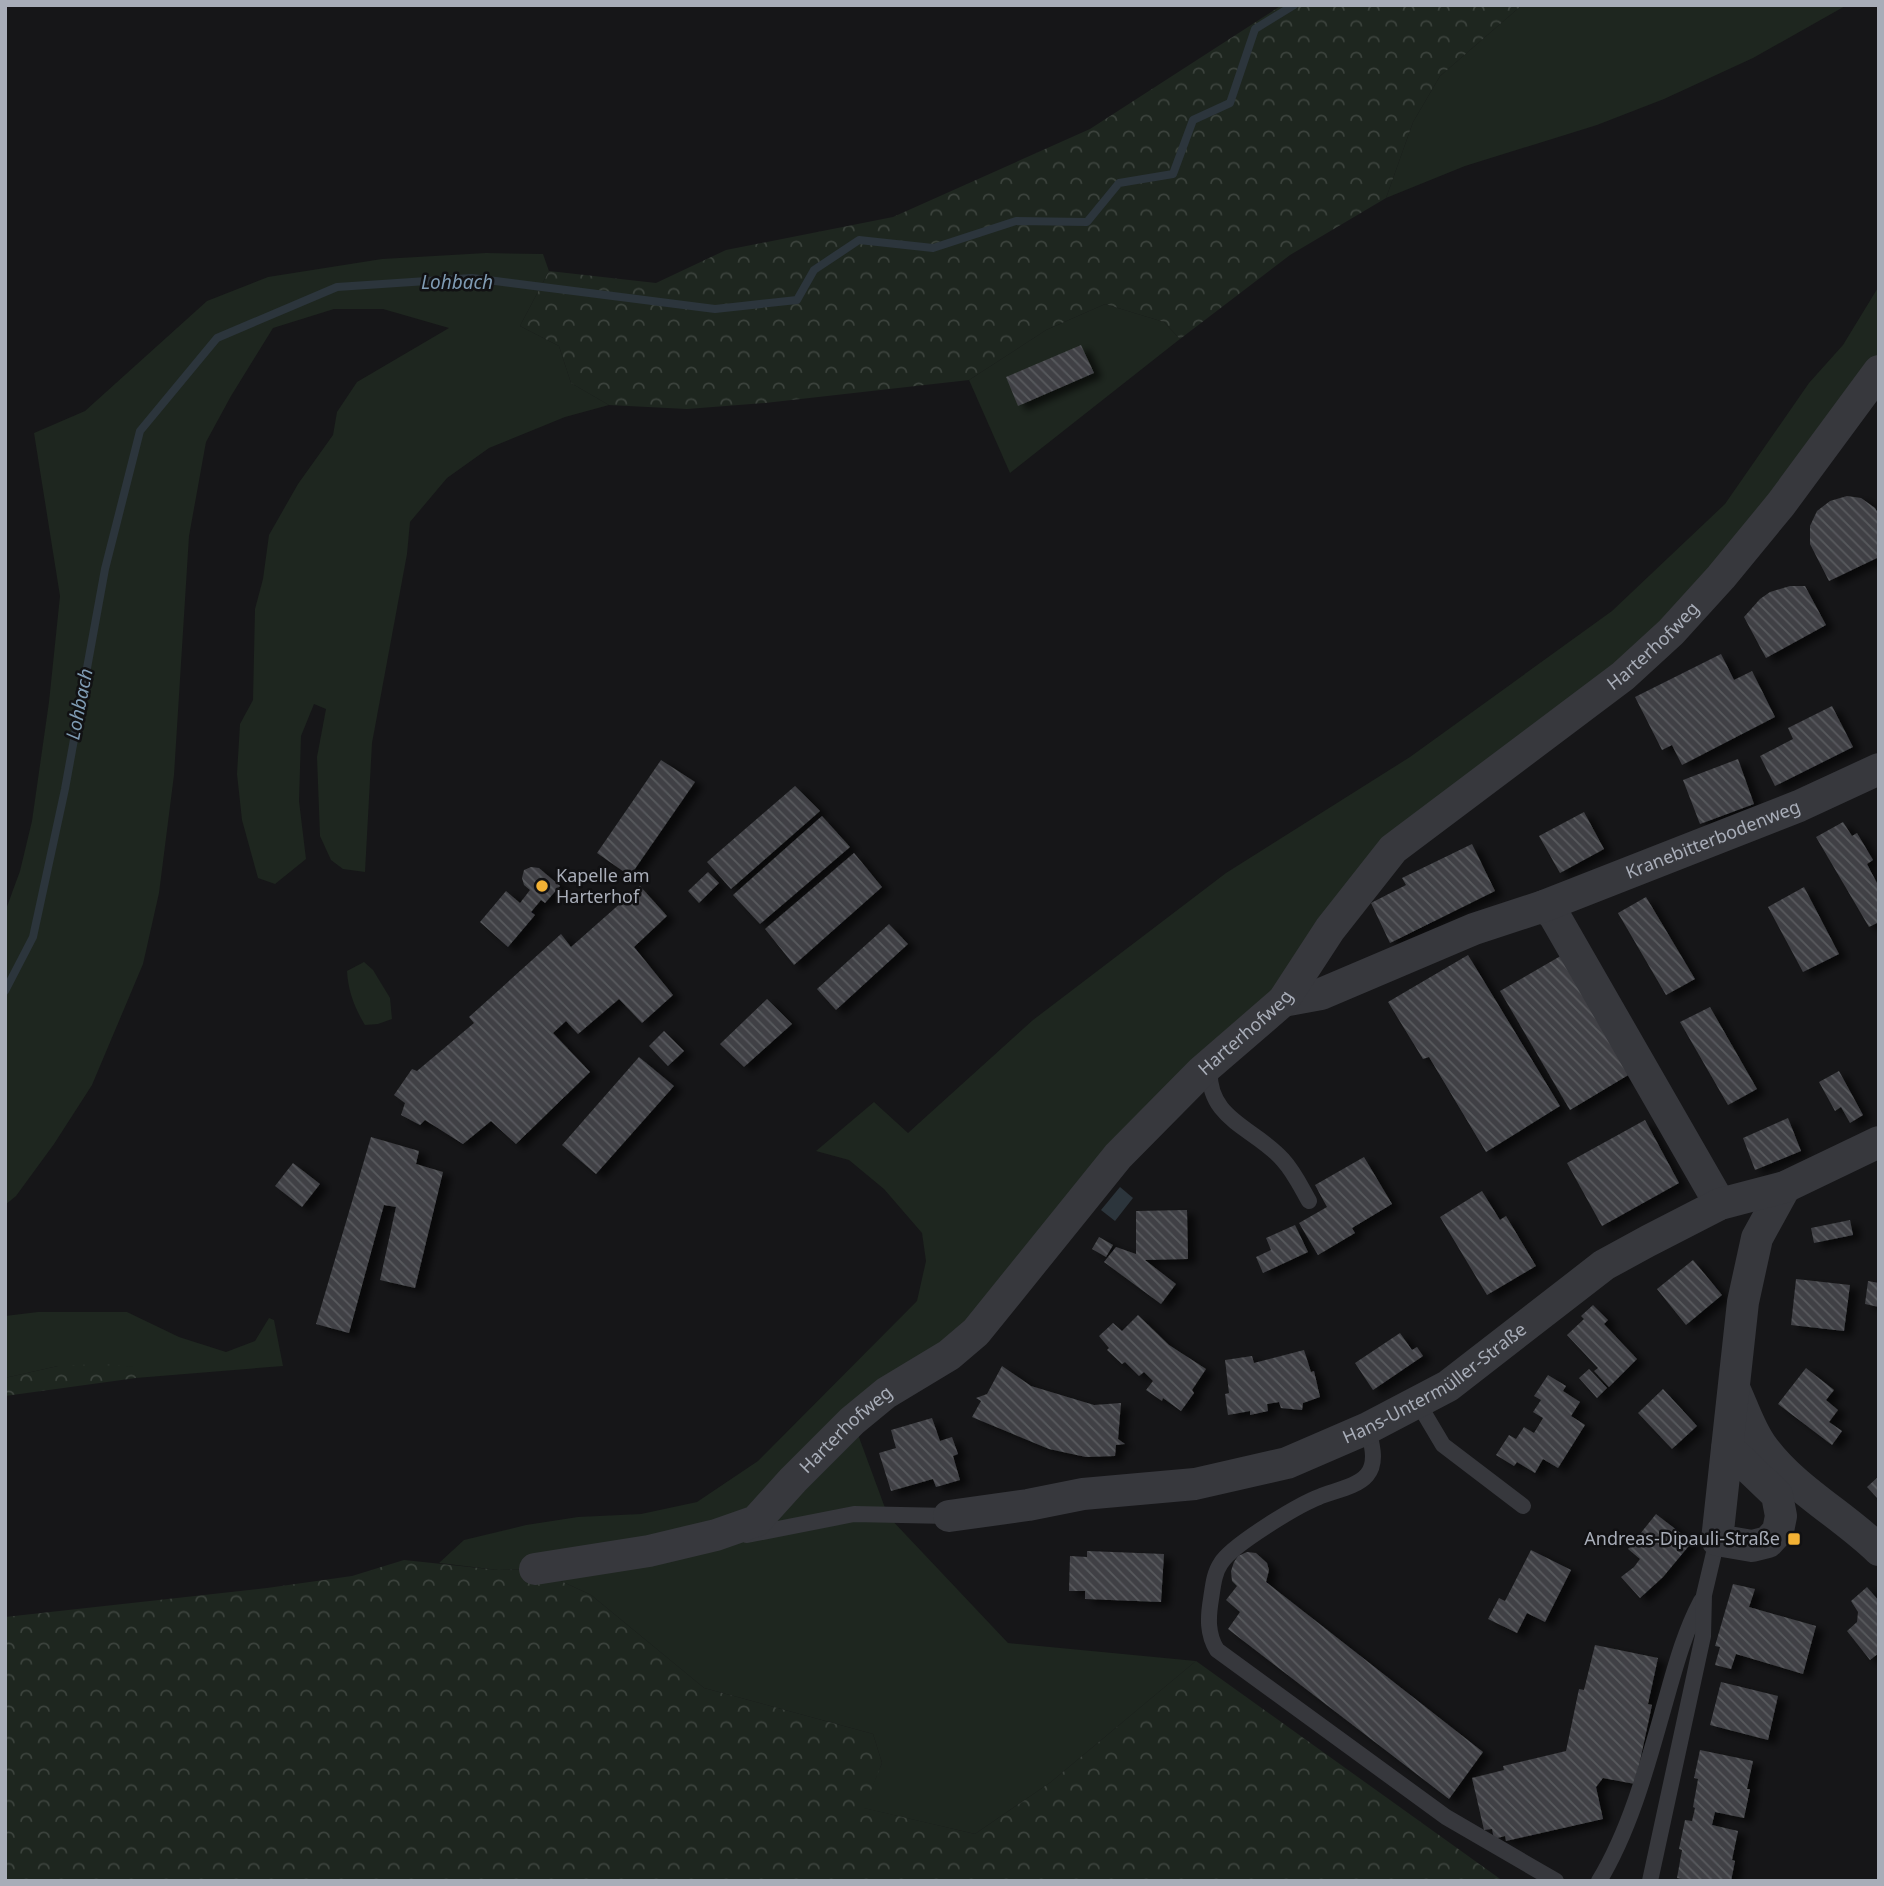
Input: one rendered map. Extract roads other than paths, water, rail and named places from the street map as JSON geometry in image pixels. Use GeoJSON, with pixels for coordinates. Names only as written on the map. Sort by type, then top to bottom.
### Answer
{"type":"FeatureCollection","features":[{"type":"Feature","properties":{"kind":"street","name":"Harterhofweg"},"geometry":{"type":"LineString","coordinates":[[535,1569],[649,1551],[716,1535],[756,1521],[852,1421],[886,1393],[949,1355],[976,1332],[1118,1156],[1210,1064],[1283,1001],[1330,929],[1393,849],[1623,676],[1671,632],[1775,511],[1879,371]]}},
{"type":"Feature","properties":{"kind":"street","name":"Kranebitterbodenweg"},"geometry":{"type":"LineString","coordinates":[[1283,1001],[1321,994],[1474,929],[1544,906],[1799,806],[1879,769]]}},
{"type":"Feature","properties":{"kind":"street"},"geometry":{"type":"LineString","coordinates":[[1544,906],[1554,915],[1720,1204]]}},
{"type":"Feature","properties":{"kind":"street","name":"Hans-Untermüller-Straße"},"geometry":{"type":"LineString","coordinates":[[949,1516],[1083,1494],[1195,1484],[1287,1463],[1368,1428],[1448,1386],[1604,1265],[1720,1204],[1785,1187],[1879,1142]]}},
{"type":"Feature","properties":{"kind":"street"},"geometry":{"type":"LineString","coordinates":[[1727,1447],[1777,1495],[1781,1516],[1777,1531],[1768,1542],[1752,1546],[1717,1539],[1733,1387],[1743,1302],[1757,1238],[1785,1187]]}},
{"type":"Feature","properties":{"kind":"street"},"geometry":{"type":"LineString","coordinates":[[1733,1387],[1760,1444],[1777,1464],[1879,1550]]}},
{"type":"Feature","properties":{"kind":"lane"},"geometry":{"type":"LineString","coordinates":[[1210,1064],[1209,1078],[1217,1102],[1233,1120],[1282,1158],[1309,1202]]}},
{"type":"Feature","properties":{"kind":"lane"},"geometry":{"type":"LineString","coordinates":[[1418,1403],[1443,1445],[1523,1506]]}},
{"type":"Feature","properties":{"kind":"lane"},"geometry":{"type":"LineString","coordinates":[[1368,1428],[1373,1457],[1367,1475],[1356,1483],[1297,1507],[1236,1548],[1220,1564],[1215,1575],[1209,1611],[1212,1642],[1217,1650],[1447,1817],[1556,1881]]}},
{"type":"Feature","properties":{"kind":"lane"},"geometry":{"type":"LineString","coordinates":[[716,1535],[751,1535],[854,1514],[949,1516]]}},
{"type":"Feature","properties":{"kind":"lane"},"geometry":{"type":"LineString","coordinates":[[1650,1881],[1703,1636],[1704,1595],[1717,1539]]}},
{"type":"Feature","properties":{"kind":"lane"},"geometry":{"type":"LineString","coordinates":[[1599,1881],[1641,1787],[1679,1654],[1704,1595]]}},
{"type":"Feature","properties":{"kind":"waterway","name":"Lohbach"},"geometry":{"type":"LineString","coordinates":[[5,991],[33,937],[65,789],[105,569],[140,431],[217,338],[337,287],[472,278],[715,309],[797,300],[814,270],[859,240],[933,248],[1016,221],[1087,222],[1119,183],[1173,174],[1193,120],[1230,103],[1255,29],[1294,5]]}},
{"type":"Feature","properties":{"kind":"place","name":"Kapelle am Harterhof"},"geometry":{"type":"Point","coordinates":[542,886]}},
{"type":"Feature","properties":{"kind":"place","name":"Andreas-Dipauli-Straße"},"geometry":{"type":"Point","coordinates":[1794,1539]}}]}
